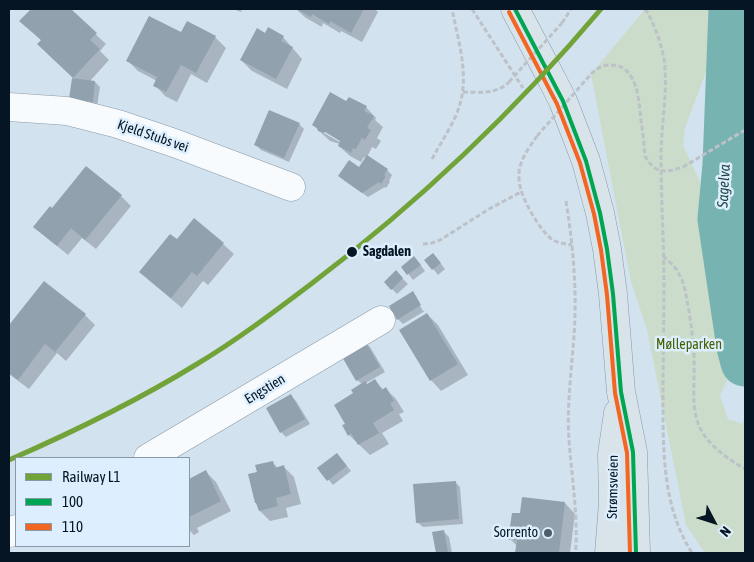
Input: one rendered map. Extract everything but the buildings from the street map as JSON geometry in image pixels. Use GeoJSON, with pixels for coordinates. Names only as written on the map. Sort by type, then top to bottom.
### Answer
{"type":"FeatureCollection","features":[{"type":"Feature","properties":{"kind":"main road","name":"Strømsveien"},"geometry":{"type":"LineString","coordinates":[[515,9],[563,101],[586,161],[594,188],[607,249],[613,294],[621,392],[633,452],[636,553]]}},
{"type":"Feature","properties":{"kind":"main road","name":"Strømsveien"},"geometry":{"type":"LineString","coordinates":[[609,553],[613,503],[612,454],[621,392]]}},
{"type":"Feature","properties":{"kind":"street","name":"Kjeld Stubs vei"},"geometry":{"type":"LineString","coordinates":[[9,107],[68,111],[118,124],[178,144],[291,187]]}},
{"type":"Feature","properties":{"kind":"street","name":"Engstien"},"geometry":{"type":"LineString","coordinates":[[150,457],[381,320]]}},
{"type":"Feature","properties":{"kind":"path"},"geometry":{"type":"LineString","coordinates":[[432,159],[460,106],[463,92],[462,57],[452,9]]}},
{"type":"Feature","properties":{"kind":"path"},"geometry":{"type":"LineString","coordinates":[[472,9],[523,88]]}},
{"type":"Feature","properties":{"kind":"path"},"geometry":{"type":"LineString","coordinates":[[463,92],[498,90],[504,87],[562,23],[571,9]]}},
{"type":"Feature","properties":{"kind":"path"},"geometry":{"type":"LineString","coordinates":[[645,9],[655,30],[665,68],[661,172],[664,283],[663,427],[666,476],[672,511],[692,553]]}},
{"type":"Feature","properties":{"kind":"path"},"geometry":{"type":"LineString","coordinates":[[572,245],[553,240],[537,221],[521,192],[519,181],[520,167],[526,152],[537,136],[597,68],[614,64],[628,72],[634,81],[638,92],[645,156],[650,165],[661,172],[683,167],[744,131]]}},
{"type":"Feature","properties":{"kind":"path"},"geometry":{"type":"LineString","coordinates":[[539,121],[546,138]]}},
{"type":"Feature","properties":{"kind":"path"},"geometry":{"type":"LineString","coordinates":[[423,244],[440,240],[489,209],[521,192]]}},
{"type":"Feature","properties":{"kind":"path"},"geometry":{"type":"LineString","coordinates":[[566,199],[575,285],[569,439],[575,499],[575,553]]}},
{"type":"Feature","properties":{"kind":"path"},"geometry":{"type":"LineString","coordinates":[[663,256],[680,275],[686,296],[694,348],[695,413],[700,428],[717,449],[745,469]]}},
{"type":"Feature","properties":{"kind":"green space","name":"Mølleparken"},"geometry":{"type":"Polygon","coordinates":[[[645,9],[714,9],[712,56],[685,128],[683,145],[700,182],[700,222],[712,237],[717,267],[720,316],[729,329],[728,379],[720,395],[728,419],[742,424],[745,417],[745,553],[705,553],[686,525],[647,330],[631,282],[591,74],[645,9]]]}},
{"type":"Feature","properties":{"kind":"waterway","name":"Sagelva"},"geometry":{"type":"LineString","coordinates":[[733,9],[727,165],[722,219],[741,347],[745,362]]}},
{"type":"Feature","properties":{"kind":"waterway"},"geometry":{"type":"LineString","coordinates":[[727,165],[745,175]]}},
{"type":"Feature","properties":{"kind":"rail line","name":"L1"},"geometry":{"type":"LineString","coordinates":[[16,457],[104,415],[174,378],[241,336],[311,284],[389,221],[464,154],[534,84],[601,9]]}},
{"type":"Feature","properties":{"kind":"rail line","name":"L1"},"geometry":{"type":"LineString","coordinates":[[9,460],[15,457]]}},
{"type":"Feature","properties":{"kind":"transit line","name":"100"},"geometry":{"type":"LineString","coordinates":[[515,9],[563,101],[586,161],[600,213],[613,294],[621,392],[633,452],[636,553]]}},
{"type":"Feature","properties":{"kind":"transit line","name":"110"},"geometry":{"type":"LineString","coordinates":[[509,12],[557,104],[580,163],[594,214],[607,295],[615,393],[627,453],[630,553]]}},
{"type":"Feature","properties":{"kind":"place","name":"Sagdalen"},"geometry":{"type":"Point","coordinates":[352,252]}},
{"type":"Feature","properties":{"kind":"place","name":"Sorrento"},"geometry":{"type":"Point","coordinates":[548,533]}}]}
